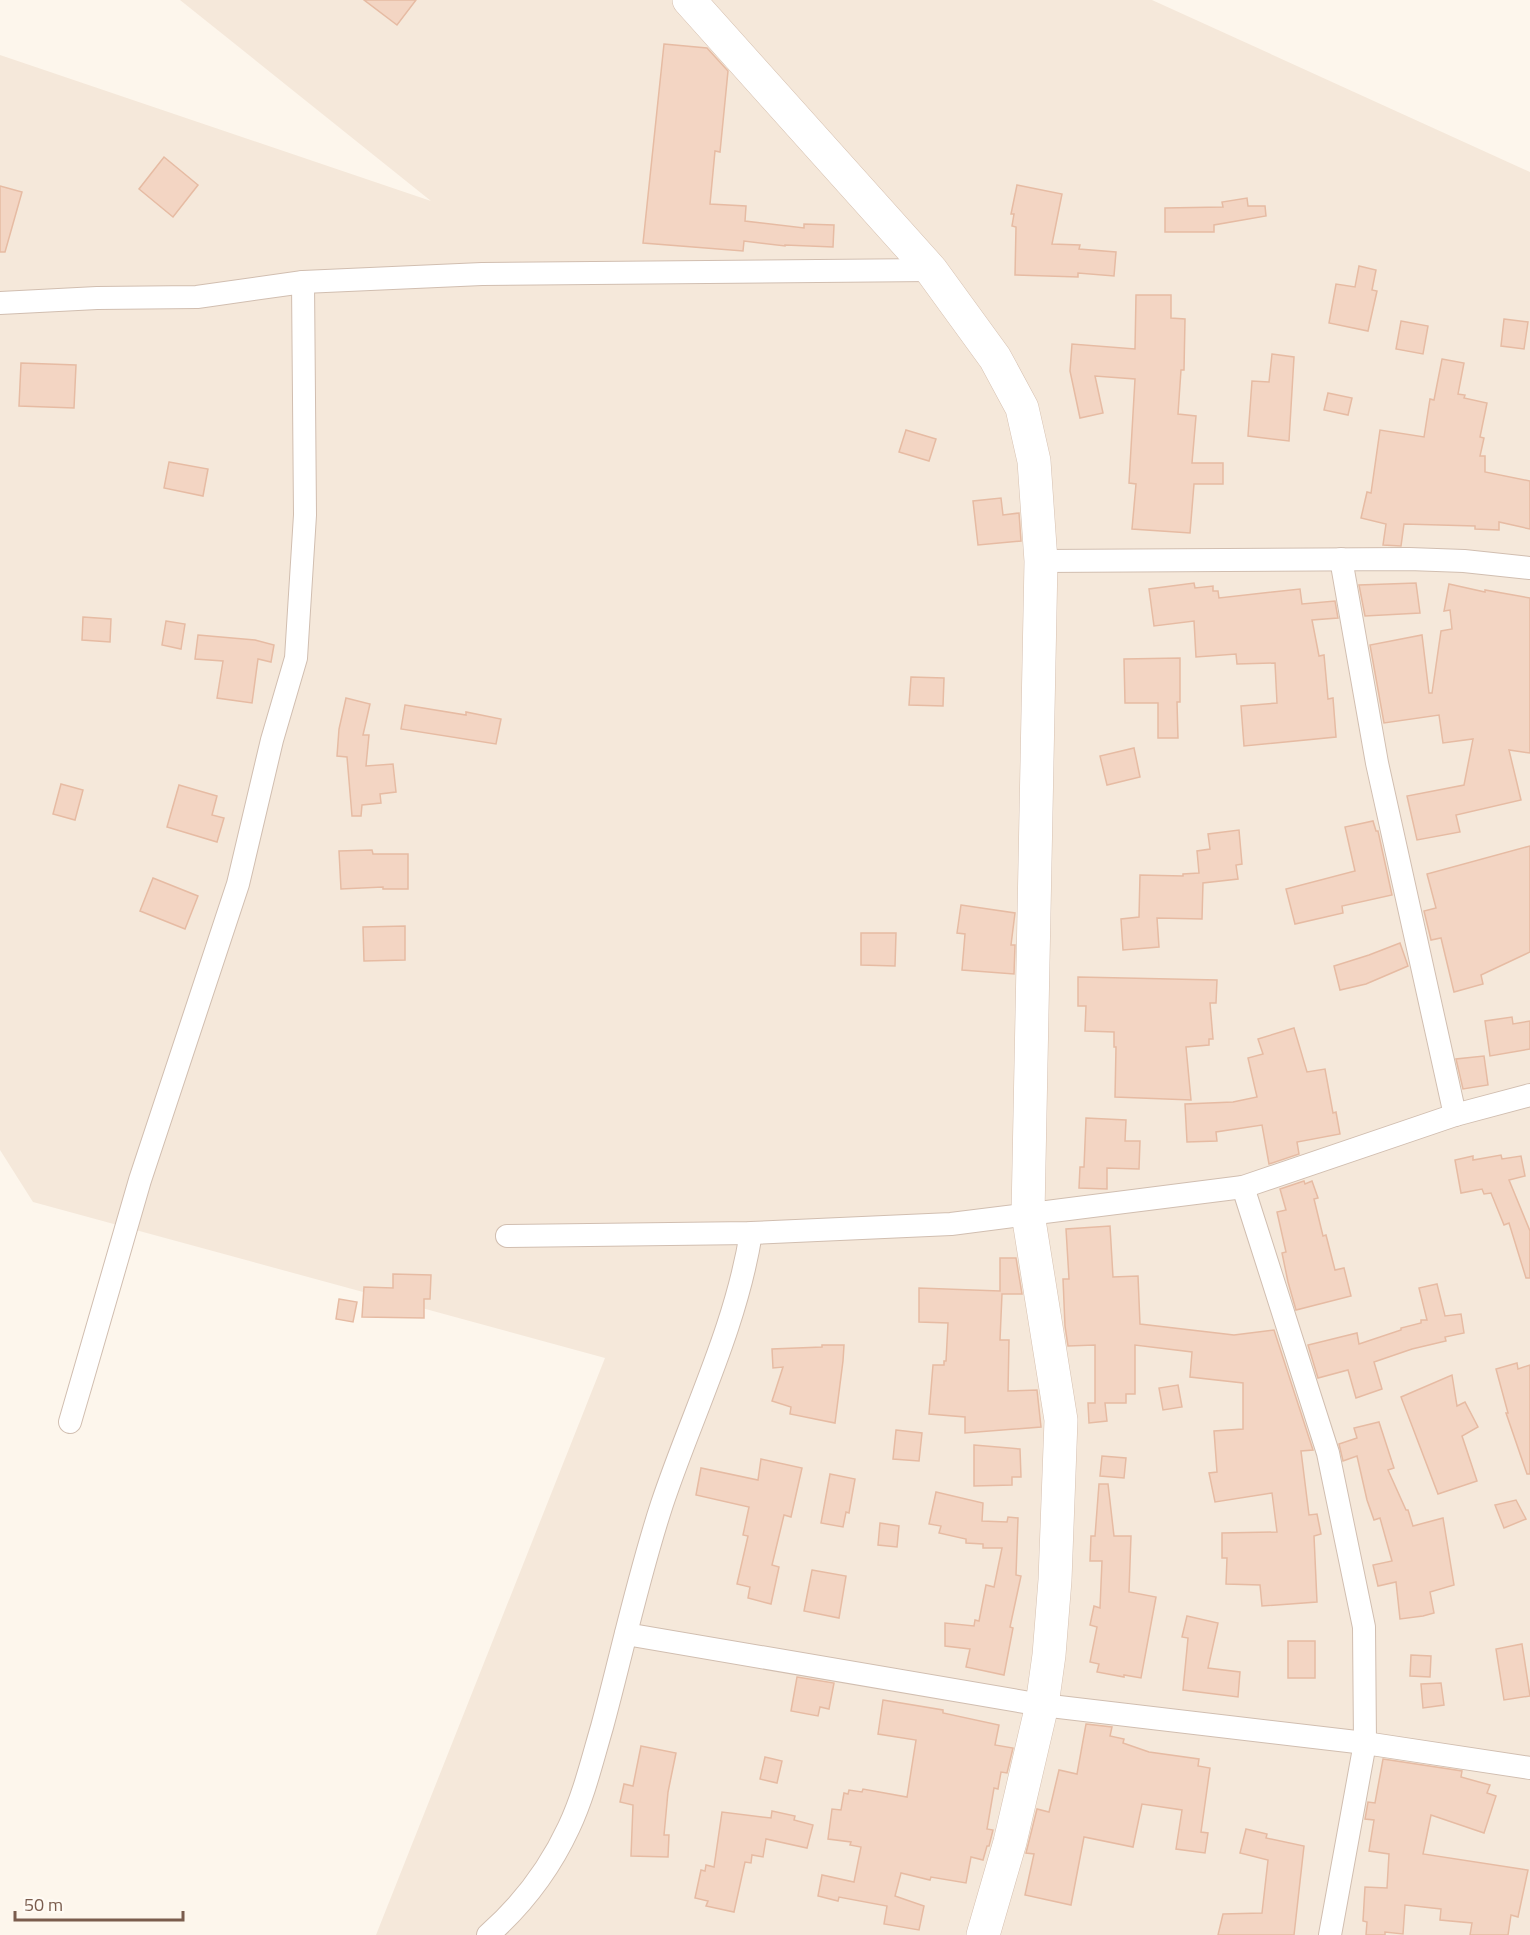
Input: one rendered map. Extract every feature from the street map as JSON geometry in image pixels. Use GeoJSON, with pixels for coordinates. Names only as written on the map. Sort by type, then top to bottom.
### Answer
{"type":"FeatureCollection","features":[{"type":"Feature","properties":{"kind":"main road"},"geometry":{"type":"LineString","coordinates":[[689,0],[931,270],[995,358],[1022,408],[1034,461],[1041,561],[1028,1214],[1061,1420],[1055,1581],[1049,1655],[1042,1704],[1010,1842],[983,1935]]}},
{"type":"Feature","properties":{"kind":"street"},"geometry":{"type":"LineString","coordinates":[[0,303],[97,298],[197,297],[303,282],[482,274],[931,270]]}},
{"type":"Feature","properties":{"kind":"street"},"geometry":{"type":"LineString","coordinates":[[70,1422],[140,1180],[238,884],[272,740],[296,658],[305,515],[303,282]]}},
{"type":"Feature","properties":{"kind":"street"},"geometry":{"type":"LineString","coordinates":[[1041,561],[1341,559],[1464,561],[1530,568]]}},
{"type":"Feature","properties":{"kind":"street"},"geometry":{"type":"LineString","coordinates":[[1341,559],[1377,763],[1455,1115]]}},
{"type":"Feature","properties":{"kind":"street"},"geometry":{"type":"LineString","coordinates":[[507,1236],[751,1233],[951,1224],[1243,1187],[1455,1115],[1530,1095]]}},
{"type":"Feature","properties":{"kind":"street"},"geometry":{"type":"LineString","coordinates":[[1243,1187],[1328,1453],[1364,1627],[1365,1743],[1330,1935]]}},
{"type":"Feature","properties":{"kind":"street"},"geometry":{"type":"LineString","coordinates":[[489,1935],[517,1907],[541,1876],[570,1826],[586,1782],[646,1556],[663,1502],[713,1373],[739,1292],[751,1233]]}},
{"type":"Feature","properties":{"kind":"street"},"geometry":{"type":"LineString","coordinates":[[626,1634],[1042,1704],[1365,1743],[1530,1768]]}},
{"type":"Feature","properties":{"kind":"shaded area"},"geometry":{"type":"Polygon","coordinates":[[[180,0],[1152,0],[1530,172],[1530,1935],[376,1935],[605,1358],[33,1202],[0,1150],[0,55],[431,201],[180,0]]]}},
{"type":"Feature","properties":{"kind":"building"},"geometry":{"type":"Polygon","coordinates":[[[364,0],[416,0],[397,25],[364,0]]]}},
{"type":"Feature","properties":{"kind":"building"},"geometry":{"type":"Polygon","coordinates":[[[664,44],[707,48],[728,71],[720,152],[715,151],[710,204],[746,206],[745,221],[804,228],[804,224],[834,225],[833,247],[785,246],[744,241],[743,251],[643,243],[664,44]]]}},
{"type":"Feature","properties":{"kind":"building"},"geometry":{"type":"Polygon","coordinates":[[[164,157],[198,185],[173,217],[139,189],[164,157]]]}},
{"type":"Feature","properties":{"kind":"building"},"geometry":{"type":"Polygon","coordinates":[[[1017,185],[1062,194],[1052,244],[1080,245],[1079,249],[1116,252],[1114,276],[1078,273],[1078,277],[1015,275],[1016,227],[1012,226],[1014,214],[1011,214],[1017,185]]]}},
{"type":"Feature","properties":{"kind":"building"},"geometry":{"type":"Polygon","coordinates":[[[0,186],[22,192],[5,252],[0,252],[0,186]]]}},
{"type":"Feature","properties":{"kind":"building"},"geometry":{"type":"Polygon","coordinates":[[[1247,198],[1248,206],[1265,206],[1266,216],[1214,225],[1214,232],[1165,232],[1165,208],[1223,207],[1222,202],[1247,198]]]}},
{"type":"Feature","properties":{"kind":"building"},"geometry":{"type":"Polygon","coordinates":[[[1359,266],[1376,270],[1372,290],[1377,291],[1368,331],[1329,323],[1336,284],[1355,287],[1359,266]]]}},
{"type":"Feature","properties":{"kind":"building"},"geometry":{"type":"Polygon","coordinates":[[[1136,295],[1171,295],[1171,318],[1185,319],[1184,370],[1181,370],[1178,414],[1196,416],[1192,463],[1223,463],[1223,484],[1194,484],[1190,533],[1132,529],[1136,484],[1129,483],[1135,379],[1095,376],[1103,413],[1080,418],[1070,371],[1072,344],[1135,349],[1136,295]]]}},
{"type":"Feature","properties":{"kind":"building"},"geometry":{"type":"Polygon","coordinates":[[[1504,319],[1528,322],[1524,349],[1501,346],[1504,319]]]}},
{"type":"Feature","properties":{"kind":"building"},"geometry":{"type":"Polygon","coordinates":[[[1401,321],[1428,326],[1423,354],[1396,349],[1401,321]]]}},
{"type":"Feature","properties":{"kind":"building"},"geometry":{"type":"Polygon","coordinates":[[[1272,354],[1294,357],[1289,441],[1248,436],[1252,381],[1269,382],[1272,354]]]}},
{"type":"Feature","properties":{"kind":"building"},"geometry":{"type":"Polygon","coordinates":[[[1442,359],[1464,363],[1458,394],[1465,395],[1464,398],[1487,403],[1480,437],[1484,438],[1480,456],[1485,456],[1485,472],[1530,481],[1530,529],[1499,522],[1499,530],[1475,529],[1475,526],[1404,524],[1401,546],[1383,545],[1386,524],[1361,518],[1367,492],[1371,493],[1380,430],[1424,437],[1430,399],[1434,400],[1442,359]]]}},
{"type":"Feature","properties":{"kind":"building"},"geometry":{"type":"Polygon","coordinates":[[[21,363],[76,365],[74,408],[19,406],[21,363]]]}},
{"type":"Feature","properties":{"kind":"building"},"geometry":{"type":"Polygon","coordinates":[[[1328,393],[1352,398],[1348,415],[1324,410],[1328,393]]]}},
{"type":"Feature","properties":{"kind":"building"},"geometry":{"type":"Polygon","coordinates":[[[906,430],[936,439],[929,461],[899,452],[906,430]]]}},
{"type":"Feature","properties":{"kind":"building"},"geometry":{"type":"Polygon","coordinates":[[[169,462],[208,469],[203,496],[164,488],[169,462]]]}},
{"type":"Feature","properties":{"kind":"building"},"geometry":{"type":"Polygon","coordinates":[[[1001,498],[1003,515],[1019,513],[1021,541],[978,545],[973,501],[1001,498]]]}},
{"type":"Feature","properties":{"kind":"building"},"geometry":{"type":"Polygon","coordinates":[[[1194,583],[1195,588],[1213,586],[1213,591],[1218,591],[1219,598],[1300,589],[1302,604],[1335,601],[1338,618],[1312,620],[1319,656],[1324,655],[1328,699],[1333,698],[1336,737],[1244,746],[1241,706],[1277,703],[1275,663],[1237,664],[1236,654],[1196,657],[1194,621],[1154,626],[1149,589],[1194,583]]]}},
{"type":"Feature","properties":{"kind":"building"},"geometry":{"type":"Polygon","coordinates":[[[1416,583],[1420,613],[1365,616],[1359,585],[1416,583]]]}},
{"type":"Feature","properties":{"kind":"building"},"geometry":{"type":"Polygon","coordinates":[[[1449,584],[1530,598],[1530,753],[1509,750],[1521,800],[1456,815],[1460,832],[1417,840],[1407,796],[1464,785],[1473,739],[1443,743],[1439,715],[1384,723],[1370,645],[1422,635],[1429,693],[1432,693],[1441,631],[1452,629],[1450,610],[1444,611],[1449,584]]]}},
{"type":"Feature","properties":{"kind":"building"},"geometry":{"type":"Polygon","coordinates":[[[83,617],[111,619],[110,642],[82,640],[83,617]]]}},
{"type":"Feature","properties":{"kind":"building"},"geometry":{"type":"Polygon","coordinates":[[[166,621],[185,624],[181,649],[162,645],[166,621]]]}},
{"type":"Feature","properties":{"kind":"building"},"geometry":{"type":"Polygon","coordinates":[[[198,635],[255,640],[274,645],[271,662],[258,659],[252,703],[217,698],[223,661],[195,659],[198,635]]]}},
{"type":"Feature","properties":{"kind":"building"},"geometry":{"type":"Polygon","coordinates":[[[1180,658],[1180,702],[1177,702],[1178,738],[1158,738],[1158,703],[1125,703],[1124,659],[1180,658]]]}},
{"type":"Feature","properties":{"kind":"building"},"geometry":{"type":"Polygon","coordinates":[[[911,677],[944,678],[943,706],[909,705],[911,677]]]}},
{"type":"Feature","properties":{"kind":"building"},"geometry":{"type":"Polygon","coordinates":[[[346,698],[370,704],[363,735],[369,735],[366,766],[393,764],[396,792],[380,794],[381,803],[362,805],[361,816],[352,816],[347,757],[337,756],[339,729],[346,698]]]}},
{"type":"Feature","properties":{"kind":"building"},"geometry":{"type":"Polygon","coordinates":[[[405,705],[466,715],[466,712],[501,719],[496,744],[401,729],[405,705]]]}},
{"type":"Feature","properties":{"kind":"building"},"geometry":{"type":"Polygon","coordinates":[[[1134,748],[1140,777],[1107,785],[1100,756],[1134,748]]]}},
{"type":"Feature","properties":{"kind":"building"},"geometry":{"type":"Polygon","coordinates":[[[61,784],[83,790],[75,820],[53,814],[61,784]]]}},
{"type":"Feature","properties":{"kind":"building"},"geometry":{"type":"Polygon","coordinates":[[[179,785],[217,796],[212,815],[224,818],[217,842],[167,827],[179,785]]]}},
{"type":"Feature","properties":{"kind":"building"},"geometry":{"type":"Polygon","coordinates":[[[1373,821],[1378,831],[1392,895],[1342,906],[1343,913],[1295,924],[1286,889],[1355,871],[1345,827],[1373,821]]]}},
{"type":"Feature","properties":{"kind":"building"},"geometry":{"type":"Polygon","coordinates":[[[1239,830],[1242,864],[1236,865],[1238,879],[1203,883],[1202,919],[1157,918],[1159,947],[1123,950],[1121,919],[1139,917],[1140,875],[1183,876],[1183,874],[1199,873],[1197,851],[1210,849],[1208,834],[1239,830]]]}},
{"type":"Feature","properties":{"kind":"building"},"geometry":{"type":"Polygon","coordinates":[[[1530,846],[1530,952],[1481,975],[1483,984],[1454,992],[1441,938],[1431,940],[1424,911],[1436,908],[1427,874],[1530,846]]]}},
{"type":"Feature","properties":{"kind":"building"},"geometry":{"type":"Polygon","coordinates":[[[372,850],[373,854],[408,854],[408,889],[383,889],[383,887],[341,889],[339,851],[372,850]]]}},
{"type":"Feature","properties":{"kind":"building"},"geometry":{"type":"Polygon","coordinates":[[[153,878],[198,896],[185,929],[140,911],[153,878]]]}},
{"type":"Feature","properties":{"kind":"building"},"geometry":{"type":"Polygon","coordinates":[[[961,905],[1015,913],[1011,945],[1015,945],[1014,974],[962,970],[965,934],[957,933],[961,905]]]}},
{"type":"Feature","properties":{"kind":"building"},"geometry":{"type":"Polygon","coordinates":[[[405,926],[405,960],[364,961],[363,927],[405,926]]]}},
{"type":"Feature","properties":{"kind":"building"},"geometry":{"type":"Polygon","coordinates":[[[861,933],[896,933],[895,966],[861,965],[861,933]]]}},
{"type":"Feature","properties":{"kind":"building"},"geometry":{"type":"Polygon","coordinates":[[[1400,943],[1408,966],[1366,984],[1340,990],[1334,966],[1400,943]]]}},
{"type":"Feature","properties":{"kind":"building"},"geometry":{"type":"Polygon","coordinates":[[[1078,977],[1217,980],[1216,1003],[1210,1003],[1213,1039],[1209,1039],[1209,1045],[1186,1047],[1191,1100],[1115,1097],[1114,1032],[1085,1031],[1086,1006],[1078,1006],[1078,977]]]}},
{"type":"Feature","properties":{"kind":"building"},"geometry":{"type":"Polygon","coordinates":[[[1512,1017],[1513,1024],[1530,1021],[1530,1049],[1490,1056],[1485,1021],[1512,1017]]]}},
{"type":"Feature","properties":{"kind":"building"},"geometry":{"type":"Polygon","coordinates":[[[1294,1028],[1307,1072],[1325,1069],[1333,1113],[1336,1112],[1340,1134],[1297,1142],[1299,1154],[1269,1164],[1262,1125],[1216,1132],[1217,1141],[1187,1142],[1185,1104],[1233,1102],[1257,1097],[1248,1058],[1263,1054],[1258,1039],[1294,1028]]]}},
{"type":"Feature","properties":{"kind":"building"},"geometry":{"type":"Polygon","coordinates":[[[1484,1056],[1488,1085],[1463,1089],[1456,1059],[1484,1056]]]}},
{"type":"Feature","properties":{"kind":"building"},"geometry":{"type":"Polygon","coordinates":[[[1086,1118],[1126,1120],[1125,1141],[1140,1141],[1139,1169],[1107,1168],[1107,1189],[1079,1188],[1080,1167],[1084,1167],[1086,1118]]]}},
{"type":"Feature","properties":{"kind":"building"},"geometry":{"type":"Polygon","coordinates":[[[1501,1155],[1502,1159],[1521,1156],[1525,1176],[1509,1180],[1530,1231],[1530,1278],[1526,1278],[1509,1223],[1504,1225],[1491,1193],[1484,1194],[1482,1189],[1461,1193],[1455,1160],[1473,1156],[1473,1160],[1501,1155]]]}},
{"type":"Feature","properties":{"kind":"building"},"geometry":{"type":"Polygon","coordinates":[[[1304,1181],[1305,1184],[1312,1181],[1318,1198],[1314,1199],[1323,1236],[1326,1235],[1335,1270],[1344,1268],[1351,1296],[1296,1310],[1282,1253],[1286,1252],[1277,1212],[1286,1210],[1280,1189],[1304,1181]]]}},
{"type":"Feature","properties":{"kind":"building"},"geometry":{"type":"Polygon","coordinates":[[[1110,1226],[1113,1277],[1138,1276],[1140,1324],[1234,1335],[1274,1330],[1313,1450],[1301,1451],[1309,1515],[1317,1514],[1321,1534],[1314,1536],[1317,1602],[1262,1606],[1260,1585],[1226,1584],[1227,1558],[1222,1558],[1222,1533],[1277,1532],[1272,1493],[1215,1502],[1209,1473],[1217,1472],[1214,1431],[1243,1429],[1243,1383],[1190,1377],[1192,1352],[1135,1345],[1135,1394],[1126,1394],[1126,1403],[1105,1403],[1107,1421],[1089,1423],[1088,1403],[1095,1403],[1095,1345],[1068,1346],[1063,1279],[1069,1279],[1066,1229],[1110,1226]]]}},
{"type":"Feature","properties":{"kind":"building"},"geometry":{"type":"Polygon","coordinates":[[[1000,1258],[1016,1258],[1022,1294],[1002,1294],[1000,1340],[1009,1340],[1008,1391],[1037,1390],[1041,1427],[965,1433],[965,1417],[929,1414],[933,1365],[944,1365],[946,1361],[948,1323],[919,1322],[919,1288],[1000,1291],[1000,1258]]]}},
{"type":"Feature","properties":{"kind":"building"},"geometry":{"type":"Polygon","coordinates":[[[393,1274],[431,1275],[430,1299],[424,1299],[424,1318],[362,1317],[364,1287],[393,1288],[393,1274]]]}},
{"type":"Feature","properties":{"kind":"building"},"geometry":{"type":"Polygon","coordinates":[[[1437,1284],[1445,1316],[1461,1314],[1464,1333],[1445,1337],[1446,1341],[1412,1349],[1374,1362],[1382,1389],[1356,1398],[1348,1370],[1318,1378],[1308,1345],[1357,1333],[1359,1344],[1421,1323],[1421,1320],[1427,1320],[1419,1288],[1437,1284]]]}},
{"type":"Feature","properties":{"kind":"building"},"geometry":{"type":"Polygon","coordinates":[[[339,1299],[357,1302],[353,1322],[336,1319],[339,1299]]]}},
{"type":"Feature","properties":{"kind":"building"},"geometry":{"type":"Polygon","coordinates":[[[822,1345],[844,1345],[835,1423],[790,1414],[791,1407],[772,1401],[783,1367],[773,1368],[772,1349],[822,1347],[822,1345]]]}},
{"type":"Feature","properties":{"kind":"building"},"geometry":{"type":"Polygon","coordinates":[[[1517,1363],[1518,1369],[1530,1365],[1530,1474],[1527,1474],[1506,1413],[1508,1413],[1496,1369],[1517,1363]]]}},
{"type":"Feature","properties":{"kind":"building"},"geometry":{"type":"Polygon","coordinates":[[[1452,1375],[1457,1406],[1465,1402],[1478,1427],[1462,1436],[1477,1481],[1438,1494],[1401,1397],[1452,1375]]]}},
{"type":"Feature","properties":{"kind":"building"},"geometry":{"type":"Polygon","coordinates":[[[1178,1385],[1182,1407],[1163,1410],[1159,1388],[1178,1385]]]}},
{"type":"Feature","properties":{"kind":"building"},"geometry":{"type":"Polygon","coordinates":[[[1379,1422],[1394,1468],[1388,1470],[1408,1510],[1413,1526],[1443,1518],[1454,1585],[1430,1592],[1434,1613],[1423,1616],[1400,1619],[1396,1582],[1378,1586],[1373,1565],[1392,1561],[1380,1518],[1374,1520],[1367,1500],[1357,1456],[1343,1461],[1339,1444],[1357,1438],[1354,1428],[1379,1422]]]}},
{"type":"Feature","properties":{"kind":"building"},"geometry":{"type":"Polygon","coordinates":[[[896,1430],[922,1433],[919,1461],[893,1459],[896,1430]]]}},
{"type":"Feature","properties":{"kind":"building"},"geometry":{"type":"Polygon","coordinates":[[[974,1445],[1020,1449],[1021,1477],[1012,1477],[1012,1485],[974,1486],[974,1445]]]}},
{"type":"Feature","properties":{"kind":"building"},"geometry":{"type":"Polygon","coordinates":[[[1102,1456],[1126,1458],[1124,1478],[1100,1476],[1102,1456]]]}},
{"type":"Feature","properties":{"kind":"building"},"geometry":{"type":"Polygon","coordinates":[[[761,1459],[802,1468],[791,1517],[784,1515],[772,1565],[779,1567],[771,1604],[748,1598],[750,1587],[737,1584],[748,1536],[743,1535],[749,1507],[696,1495],[701,1468],[758,1480],[761,1459]]]}},
{"type":"Feature","properties":{"kind":"building"},"geometry":{"type":"Polygon","coordinates":[[[830,1474],[855,1479],[849,1513],[846,1512],[843,1527],[821,1523],[830,1474]]]}},
{"type":"Feature","properties":{"kind":"building"},"geometry":{"type":"Polygon","coordinates":[[[1099,1484],[1108,1484],[1114,1536],[1131,1536],[1129,1592],[1156,1597],[1141,1678],[1097,1672],[1099,1664],[1090,1662],[1097,1627],[1090,1625],[1094,1606],[1100,1608],[1102,1561],[1090,1561],[1091,1536],[1095,1536],[1099,1484]]]}},
{"type":"Feature","properties":{"kind":"building"},"geometry":{"type":"Polygon","coordinates":[[[936,1492],[983,1503],[982,1521],[1007,1522],[1008,1517],[1018,1518],[1016,1575],[1021,1576],[1010,1627],[1013,1628],[1004,1675],[966,1667],[970,1649],[945,1646],[945,1623],[974,1626],[975,1620],[979,1621],[986,1585],[994,1587],[1002,1548],[983,1548],[983,1544],[966,1543],[966,1539],[939,1533],[941,1526],[929,1524],[936,1492]]]}},
{"type":"Feature","properties":{"kind":"building"},"geometry":{"type":"Polygon","coordinates":[[[1516,1500],[1526,1519],[1504,1528],[1495,1505],[1516,1500]]]}},
{"type":"Feature","properties":{"kind":"building"},"geometry":{"type":"Polygon","coordinates":[[[880,1523],[899,1526],[897,1547],[878,1545],[880,1523]]]}},
{"type":"Feature","properties":{"kind":"building"},"geometry":{"type":"Polygon","coordinates":[[[812,1570],[846,1576],[839,1618],[804,1611],[812,1570]]]}},
{"type":"Feature","properties":{"kind":"building"},"geometry":{"type":"Polygon","coordinates":[[[1187,1616],[1218,1623],[1208,1668],[1240,1672],[1238,1697],[1183,1690],[1188,1638],[1182,1637],[1187,1616]]]}},
{"type":"Feature","properties":{"kind":"building"},"geometry":{"type":"Polygon","coordinates":[[[1288,1641],[1315,1641],[1315,1678],[1288,1678],[1288,1641]]]}},
{"type":"Feature","properties":{"kind":"building"},"geometry":{"type":"Polygon","coordinates":[[[1522,1644],[1530,1696],[1504,1700],[1496,1649],[1522,1644]]]}},
{"type":"Feature","properties":{"kind":"building"},"geometry":{"type":"Polygon","coordinates":[[[1411,1655],[1431,1656],[1430,1677],[1410,1676],[1411,1655]]]}},
{"type":"Feature","properties":{"kind":"building"},"geometry":{"type":"Polygon","coordinates":[[[797,1677],[834,1683],[829,1709],[820,1707],[818,1716],[791,1711],[797,1677]]]}},
{"type":"Feature","properties":{"kind":"building"},"geometry":{"type":"Polygon","coordinates":[[[1441,1683],[1444,1705],[1423,1708],[1421,1684],[1441,1683]]]}},
{"type":"Feature","properties":{"kind":"building"},"geometry":{"type":"Polygon","coordinates":[[[883,1700],[943,1710],[943,1713],[999,1725],[995,1745],[1013,1748],[1007,1773],[1001,1772],[998,1789],[994,1788],[987,1829],[993,1830],[989,1846],[987,1846],[983,1860],[971,1857],[966,1883],[931,1877],[930,1880],[901,1873],[895,1896],[924,1906],[919,1930],[884,1924],[887,1906],[839,1897],[838,1901],[818,1896],[822,1875],[854,1882],[861,1847],[850,1845],[851,1842],[828,1839],[832,1809],[841,1810],[844,1793],[848,1794],[849,1790],[862,1792],[863,1789],[907,1797],[916,1740],[878,1734],[883,1700]]]}},
{"type":"Feature","properties":{"kind":"building"},"geometry":{"type":"Polygon","coordinates":[[[1086,1724],[1112,1727],[1110,1736],[1124,1739],[1123,1743],[1149,1752],[1199,1759],[1198,1766],[1210,1768],[1201,1832],[1208,1833],[1205,1853],[1176,1849],[1182,1810],[1142,1804],[1133,1847],[1084,1837],[1071,1905],[1025,1895],[1034,1854],[1026,1853],[1037,1809],[1049,1812],[1059,1770],[1077,1774],[1086,1724]]]}},
{"type":"Feature","properties":{"kind":"building"},"geometry":{"type":"Polygon","coordinates":[[[641,1746],[676,1753],[668,1792],[664,1835],[669,1835],[668,1857],[631,1856],[633,1805],[620,1802],[624,1784],[633,1786],[641,1746]]]}},
{"type":"Feature","properties":{"kind":"building"},"geometry":{"type":"Polygon","coordinates":[[[765,1757],[782,1761],[777,1783],[760,1779],[765,1757]]]}},
{"type":"Feature","properties":{"kind":"building"},"geometry":{"type":"Polygon","coordinates":[[[1383,1759],[1462,1771],[1461,1777],[1490,1785],[1487,1793],[1496,1796],[1484,1833],[1431,1815],[1423,1854],[1528,1870],[1518,1917],[1511,1915],[1508,1935],[1470,1935],[1472,1923],[1440,1920],[1441,1909],[1405,1905],[1403,1934],[1385,1932],[1385,1935],[1366,1935],[1367,1922],[1363,1921],[1365,1887],[1387,1888],[1389,1854],[1369,1851],[1374,1820],[1365,1819],[1368,1802],[1375,1803],[1383,1759]]]}},
{"type":"Feature","properties":{"kind":"building"},"geometry":{"type":"Polygon","coordinates":[[[772,1811],[795,1816],[794,1820],[813,1825],[807,1848],[766,1839],[763,1857],[752,1855],[751,1863],[745,1862],[734,1912],[706,1906],[708,1901],[695,1898],[701,1870],[705,1871],[706,1865],[714,1867],[722,1812],[771,1818],[772,1811]]]}},
{"type":"Feature","properties":{"kind":"building"},"geometry":{"type":"Polygon","coordinates":[[[1246,1829],[1267,1834],[1266,1838],[1304,1846],[1294,1935],[1218,1935],[1223,1914],[1262,1913],[1268,1860],[1240,1853],[1246,1829]]]}}]}
